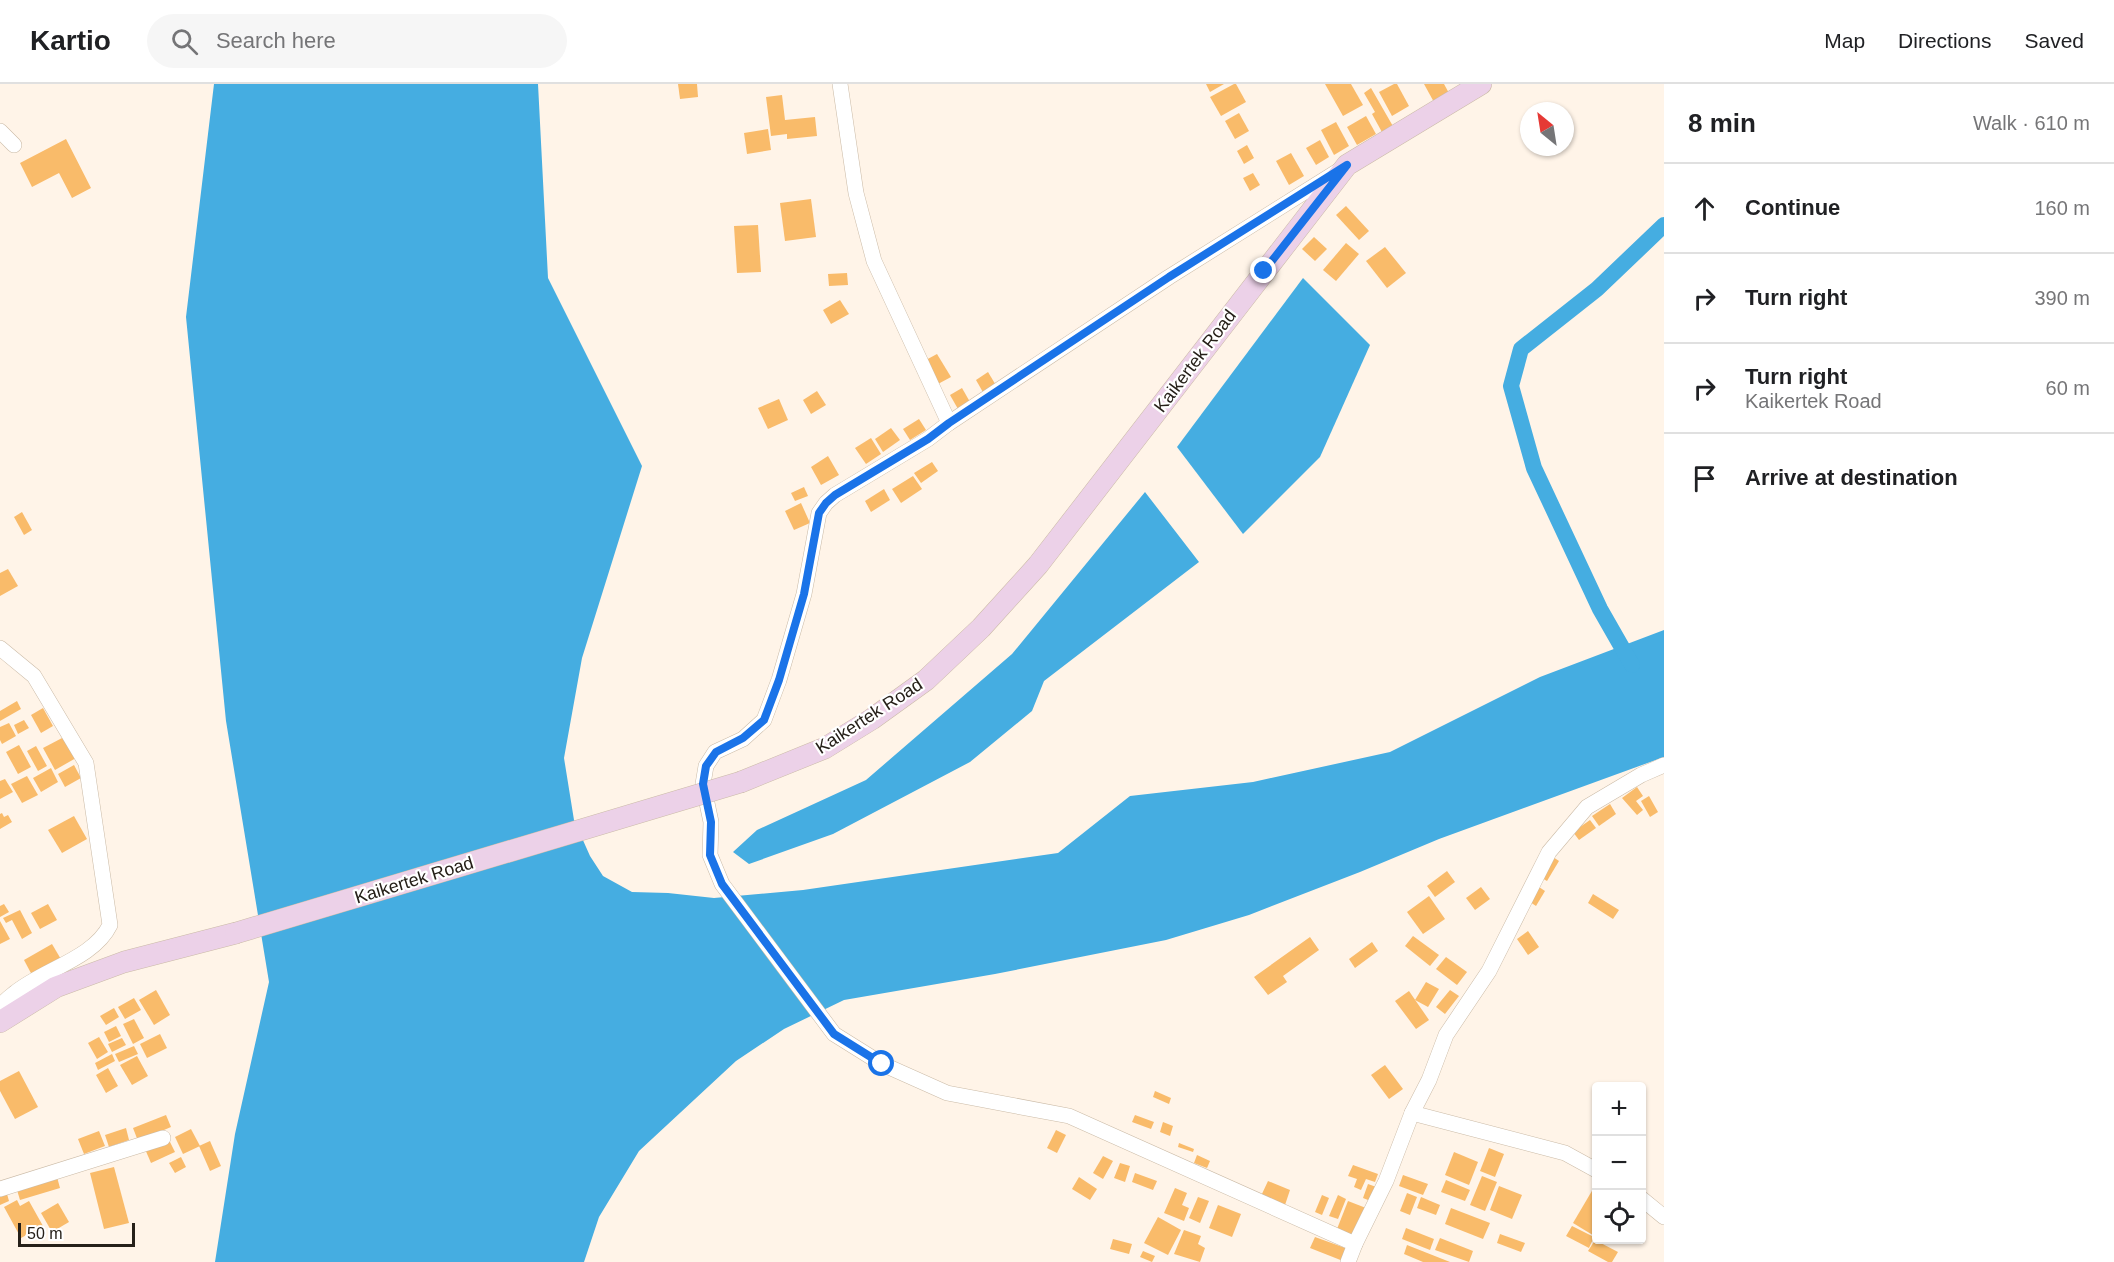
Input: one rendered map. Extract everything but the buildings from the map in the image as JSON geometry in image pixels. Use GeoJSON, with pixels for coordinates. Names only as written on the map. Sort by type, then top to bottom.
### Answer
{"type":"FeatureCollection","features":[{"type":"Feature","properties":{"kind":"main road","name":"Kaikertek Road"},"geometry":{"type":"LineString","coordinates":[[0,1022],[56,987],[124,962],[236,933],[741,782],[825,748],[872,719],[926,680],[981,628],[1038,566],[1347,165],[1481,84]]}},
{"type":"Feature","properties":{"kind":"street"},"geometry":{"type":"LineString","coordinates":[[840,84],[856,193],[874,261],[933,393],[949,423]]}},
{"type":"Feature","properties":{"kind":"street"},"geometry":{"type":"LineString","coordinates":[[0,131],[14,145]]}},
{"type":"Feature","properties":{"kind":"street"},"geometry":{"type":"LineString","coordinates":[[1347,165],[1169,277],[928,439],[835,495],[826,503],[819,513],[804,594],[779,680],[764,720],[743,738],[716,752],[706,766],[703,784],[711,822],[710,855],[722,884],[834,1034],[882,1064],[947,1093],[1069,1116],[1355,1244]]}},
{"type":"Feature","properties":{"kind":"street"},"geometry":{"type":"LineString","coordinates":[[0,648],[34,676],[86,763],[110,925],[98,944],[23,987],[2,1003],[0,1008]]}},
{"type":"Feature","properties":{"kind":"street"},"geometry":{"type":"LineString","coordinates":[[1348,1262],[1386,1180],[1446,1035],[1489,971],[1549,852],[1587,807],[1641,775],[1664,765]]}},
{"type":"Feature","properties":{"kind":"street"},"geometry":{"type":"LineString","coordinates":[[1412,1113],[1565,1153],[1592,1168]]}},
{"type":"Feature","properties":{"kind":"street"},"geometry":{"type":"LineString","coordinates":[[0,1189],[163,1138]]}},
{"type":"Feature","properties":{"kind":"street"},"geometry":{"type":"LineString","coordinates":[[1646,1203],[1664,1217]]}},
{"type":"Feature","properties":{"kind":"water"},"geometry":{"type":"Polygon","coordinates":[[[214,84],[538,84],[548,278],[642,466],[582,658],[564,758],[574,820],[590,856],[603,876],[632,892],[714,898],[803,890],[1058,853],[1130,796],[1253,782],[1390,752],[1540,677],[1664,630],[1664,757],[1439,839],[1249,915],[1166,940],[995,974],[844,1000],[784,1029],[736,1061],[639,1151],[599,1217],[584,1262],[215,1262],[235,1134],[269,982],[226,721],[186,317],[214,84]]]}},
{"type":"Feature","properties":{"kind":"water"},"geometry":{"type":"Polygon","coordinates":[[[1303,278],[1370,345],[1320,457],[1243,534],[1177,447],[1303,278]]]}},
{"type":"Feature","properties":{"kind":"water"},"geometry":{"type":"Polygon","coordinates":[[[1145,492],[1199,562],[1044,681],[1032,711],[970,762],[833,834],[749,864],[733,852],[757,830],[866,780],[1012,654],[1145,492]]]}},
{"type":"Feature","properties":{"kind":"waterway"},"geometry":{"type":"LineString","coordinates":[[1632,665],[1600,609],[1534,468],[1511,386],[1521,349],[1597,289],[1664,225]]}},
{"type":"Feature","properties":{"kind":"route"},"geometry":{"type":"LineString","coordinates":[[882,1064],[834,1034],[722,884],[710,855],[711,822],[703,784],[706,766],[716,752],[743,738],[764,720],[779,680],[804,594],[819,513],[835,495],[928,439],[1169,277],[1347,165],[1264,271]]}}]}
